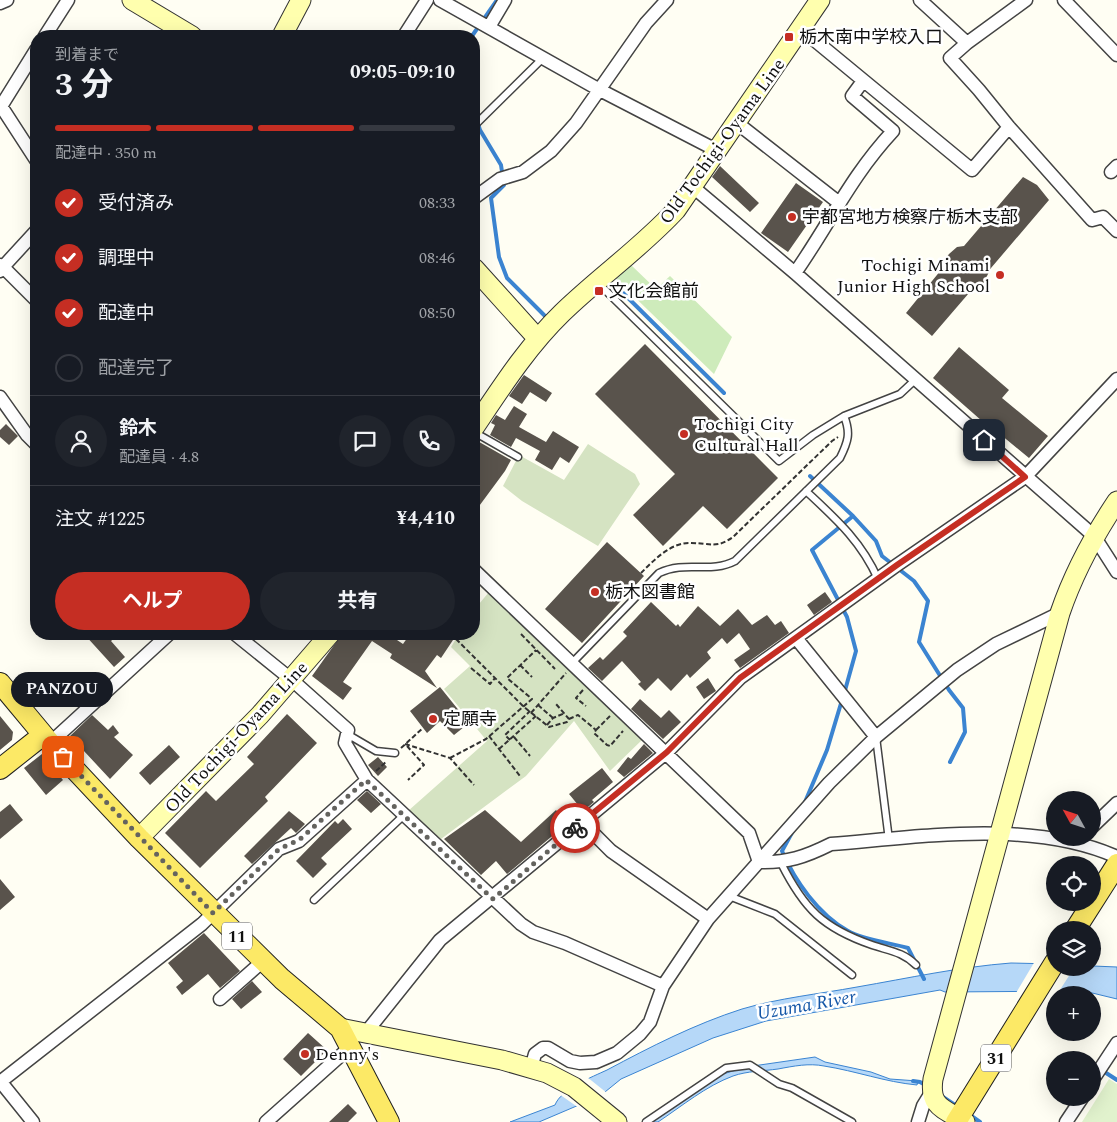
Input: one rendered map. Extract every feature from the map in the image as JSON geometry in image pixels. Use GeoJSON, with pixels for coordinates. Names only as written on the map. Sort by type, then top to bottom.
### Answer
{"type":"FeatureCollection","features":[{"type":"Feature","properties":{"kind":"main road","name":"11"},"geometry":{"type":"LineString","coordinates":[[0,683],[46,739],[139,838],[264,962],[340,1028],[389,1122]]}},
{"type":"Feature","properties":{"kind":"main road"},"geometry":{"type":"LineString","coordinates":[[0,769],[46,739]]}},
{"type":"Feature","properties":{"kind":"main road"},"geometry":{"type":"LineString","coordinates":[[1081,921],[1117,864]]}},
{"type":"Feature","properties":{"kind":"main road","name":"31"},"geometry":{"type":"LineString","coordinates":[[960,1121],[1046,976]]}},
{"type":"Feature","properties":{"kind":"street"},"geometry":{"type":"LineString","coordinates":[[0,3],[7,0]]}},
{"type":"Feature","properties":{"kind":"street"},"geometry":{"type":"LineString","coordinates":[[49,30],[68,0]]}},
{"type":"Feature","properties":{"kind":"street"},"geometry":{"type":"LineString","coordinates":[[132,0],[182,30]]}},
{"type":"Feature","properties":{"kind":"street"},"geometry":{"type":"LineString","coordinates":[[285,30],[302,0]]}},
{"type":"Feature","properties":{"kind":"street"},"geometry":{"type":"LineString","coordinates":[[408,30],[427,0]]}},
{"type":"Feature","properties":{"kind":"street"},"geometry":{"type":"LineString","coordinates":[[440,0],[598,89],[718,151]]}},
{"type":"Feature","properties":{"kind":"street"},"geometry":{"type":"LineString","coordinates":[[483,24],[505,0]]}},
{"type":"Feature","properties":{"kind":"street"},"geometry":{"type":"LineString","coordinates":[[480,194],[500,179],[523,172],[551,151],[576,123],[646,23],[667,0]]}},
{"type":"Feature","properties":{"kind":"street","name":"Old Tochigi-Oyama Line"},"geometry":{"type":"LineString","coordinates":[[480,421],[538,339],[597,282],[652,236],[676,210],[820,0]]}},
{"type":"Feature","properties":{"kind":"street"},"geometry":{"type":"LineString","coordinates":[[920,0],[967,42]]}},
{"type":"Feature","properties":{"kind":"street"},"geometry":{"type":"LineString","coordinates":[[1026,0],[967,42],[950,58],[1092,220],[1103,217],[1117,231]]}},
{"type":"Feature","properties":{"kind":"street"},"geometry":{"type":"LineString","coordinates":[[1067,1],[1117,55]]}},
{"type":"Feature","properties":{"kind":"street"},"geometry":{"type":"LineString","coordinates":[[801,29],[863,81],[929,132],[972,170],[1009,127]]}},
{"type":"Feature","properties":{"kind":"street"},"geometry":{"type":"LineString","coordinates":[[30,60],[0,107],[30,151]]}},
{"type":"Feature","properties":{"kind":"street"},"geometry":{"type":"LineString","coordinates":[[795,273],[813,247],[838,202],[870,156],[893,131],[852,96],[863,81]]}},
{"type":"Feature","properties":{"kind":"street"},"geometry":{"type":"LineString","coordinates":[[737,123],[838,202]]}},
{"type":"Feature","properties":{"kind":"street"},"geometry":{"type":"LineString","coordinates":[[693,187],[795,273],[1094,536],[1117,572]]}},
{"type":"Feature","properties":{"kind":"street"},"geometry":{"type":"LineString","coordinates":[[30,237],[1,268],[30,295]]}},
{"type":"Feature","properties":{"kind":"street"},"geometry":{"type":"LineString","coordinates":[[480,275],[538,339]]}},
{"type":"Feature","properties":{"kind":"street"},"geometry":{"type":"LineString","coordinates":[[364,1034],[440,940],[493,899],[667,752],[740,678],[887,572],[1025,477],[1117,379]]}},
{"type":"Feature","properties":{"kind":"street"},"geometry":{"type":"LineString","coordinates":[[0,397],[30,438]]}},
{"type":"Feature","properties":{"kind":"street"},"geometry":{"type":"LineString","coordinates":[[918,1122],[923,1106],[931,1094],[998,834],[1060,613],[1072,578],[1094,536],[1117,501]]}},
{"type":"Feature","properties":{"kind":"street"},"geometry":{"type":"LineString","coordinates":[[480,576],[570,667],[667,752],[749,833],[759,862]]}},
{"type":"Feature","properties":{"kind":"street"},"geometry":{"type":"LineString","coordinates":[[531,1068],[535,1054],[542,1048],[580,1063],[596,1062],[617,1053],[640,1034],[650,1022],[663,986],[708,919],[829,783],[876,737],[957,670],[996,644],[1060,613]]}},
{"type":"Feature","properties":{"kind":"street"},"geometry":{"type":"LineString","coordinates":[[796,638],[876,737]]}},
{"type":"Feature","properties":{"kind":"street"},"geometry":{"type":"LineString","coordinates":[[46,739],[162,640]]}},
{"type":"Feature","properties":{"kind":"street"},"geometry":{"type":"LineString","coordinates":[[243,640],[348,730],[346,744],[366,780],[521,924],[533,932],[564,943],[663,986]]}},
{"type":"Feature","properties":{"kind":"street","name":"Old Tochigi-Oyama Line"},"geometry":{"type":"LineString","coordinates":[[139,838],[292,680],[325,640]]}},
{"type":"Feature","properties":{"kind":"street"},"geometry":{"type":"LineString","coordinates":[[33,1122],[2,1087],[213,913],[279,849],[299,840],[366,780]]}},
{"type":"Feature","properties":{"kind":"street"},"geometry":{"type":"LineString","coordinates":[[1101,818],[1117,803]]}},
{"type":"Feature","properties":{"kind":"street"},"geometry":{"type":"LineString","coordinates":[[582,822],[611,851],[708,919]]}},
{"type":"Feature","properties":{"kind":"street"},"geometry":{"type":"LineString","coordinates":[[759,862],[781,863],[808,855],[830,844],[998,834],[1046,837]]}},
{"type":"Feature","properties":{"kind":"street"},"geometry":{"type":"LineString","coordinates":[[1094,846],[1117,857]]}},
{"type":"Feature","properties":{"kind":"street"},"geometry":{"type":"LineString","coordinates":[[220,999],[264,962]]}},
{"type":"Feature","properties":{"kind":"street"},"geometry":{"type":"LineString","coordinates":[[340,1028],[483,1056],[531,1068],[561,1079],[574,1087],[592,1099],[617,1122]]}},
{"type":"Feature","properties":{"kind":"street"},"geometry":{"type":"LineString","coordinates":[[1101,1067],[1117,1042]]}},
{"type":"Feature","properties":{"kind":"street"},"geometry":{"type":"LineString","coordinates":[[266,1122],[349,1048]]}},
{"type":"Feature","properties":{"kind":"street"},"geometry":{"type":"LineString","coordinates":[[931,1094],[933,1100],[960,1121]]}},
{"type":"Feature","properties":{"kind":"street"},"geometry":{"type":"LineString","coordinates":[[1066,1122],[1077,1106]]}},
{"type":"Feature","properties":{"kind":"lane"},"geometry":{"type":"LineString","coordinates":[[480,120],[543,58]]}},
{"type":"Feature","properties":{"kind":"lane"},"geometry":{"type":"LineString","coordinates":[[597,282],[779,461],[813,435],[844,416],[900,394],[915,380]]}},
{"type":"Feature","properties":{"kind":"lane"},"geometry":{"type":"LineString","coordinates":[[570,667],[659,573],[670,567],[686,565],[716,568],[735,561],[840,458],[848,443],[849,432],[844,416]]}},
{"type":"Feature","properties":{"kind":"lane"},"geometry":{"type":"LineString","coordinates":[[480,434],[518,456]]}},
{"type":"Feature","properties":{"kind":"lane"},"geometry":{"type":"LineString","coordinates":[[808,489],[848,530],[871,562],[887,572]]}},
{"type":"Feature","properties":{"kind":"lane"},"geometry":{"type":"LineString","coordinates":[[347,734],[376,751],[395,754]]}},
{"type":"Feature","properties":{"kind":"lane"},"geometry":{"type":"LineString","coordinates":[[876,737],[889,840]]}},
{"type":"Feature","properties":{"kind":"lane"},"geometry":{"type":"LineString","coordinates":[[314,900],[403,816]]}},
{"type":"Feature","properties":{"kind":"lane"},"geometry":{"type":"LineString","coordinates":[[781,863],[795,891],[823,921],[844,935],[906,955],[916,965]]}},
{"type":"Feature","properties":{"kind":"lane"},"geometry":{"type":"LineString","coordinates":[[729,896],[774,914],[852,975]]}},
{"type":"Feature","properties":{"kind":"lane"},"geometry":{"type":"LineString","coordinates":[[646,1122],[726,1068],[750,1065],[779,1084],[792,1088],[852,1122]]}},
{"type":"Feature","properties":{"kind":"path"},"geometry":{"type":"LineString","coordinates":[[641,573],[654,559],[673,547],[689,543],[714,546],[723,544],[733,537],[832,440],[849,432]]}},
{"type":"Feature","properties":{"kind":"path"},"geometry":{"type":"LineString","coordinates":[[521,634],[556,669]]}},
{"type":"Feature","properties":{"kind":"path"},"geometry":{"type":"LineString","coordinates":[[458,640],[524,707],[550,727],[567,722],[578,715],[596,730]]}},
{"type":"Feature","properties":{"kind":"path"},"geometry":{"type":"LineString","coordinates":[[450,758],[489,736],[532,699],[507,678],[536,650]]}},
{"type":"Feature","properties":{"kind":"path"},"geometry":{"type":"LineString","coordinates":[[520,665],[532,677]]}},
{"type":"Feature","properties":{"kind":"path"},"geometry":{"type":"LineString","coordinates":[[510,740],[505,734],[538,705],[570,667]]}},
{"type":"Feature","properties":{"kind":"path"},"geometry":{"type":"LineString","coordinates":[[471,668],[490,684],[496,678]]}},
{"type":"Feature","properties":{"kind":"path"},"geometry":{"type":"LineString","coordinates":[[584,690],[576,698],[586,706]]}},
{"type":"Feature","properties":{"kind":"path"},"geometry":{"type":"LineString","coordinates":[[556,704],[570,719]]}},
{"type":"Feature","properties":{"kind":"path"},"geometry":{"type":"LineString","coordinates":[[538,705],[553,718]]}},
{"type":"Feature","properties":{"kind":"path"},"geometry":{"type":"LineString","coordinates":[[547,725],[553,718],[565,713]]}},
{"type":"Feature","properties":{"kind":"path"},"geometry":{"type":"LineString","coordinates":[[498,749],[536,716]]}},
{"type":"Feature","properties":{"kind":"path"},"geometry":{"type":"LineString","coordinates":[[610,716],[594,733],[610,746],[624,730]]}},
{"type":"Feature","properties":{"kind":"path"},"geometry":{"type":"LineString","coordinates":[[489,736],[520,776]]}},
{"type":"Feature","properties":{"kind":"path"},"geometry":{"type":"LineString","coordinates":[[514,737],[530,756]]}},
{"type":"Feature","properties":{"kind":"path"},"geometry":{"type":"LineString","coordinates":[[408,780],[424,765],[405,744],[450,758],[474,785]]}},
{"type":"Feature","properties":{"kind":"green space"},"geometry":{"type":"Polygon","coordinates":[[[631,265],[656,289],[670,276],[732,337],[714,374],[616,279],[631,265]]]}},
{"type":"Feature","properties":{"kind":"green space"},"geometry":{"type":"Polygon","coordinates":[[[588,444],[635,474],[640,484],[598,546],[522,501],[503,486],[519,455],[564,480],[588,444]]]}},
{"type":"Feature","properties":{"kind":"green space"},"geometry":{"type":"Polygon","coordinates":[[[489,592],[644,738],[610,771],[574,721],[526,776],[441,839],[408,811],[487,741],[444,689],[470,666],[451,647],[455,640],[480,640],[480,603],[489,592]]]}},
{"type":"Feature","properties":{"kind":"green space"},"geometry":{"type":"Polygon","coordinates":[[[1109,1079],[1117,1084],[1117,1122],[1082,1122],[1092,1106],[1101,1106],[1101,1092],[1109,1079]]]}},
{"type":"Feature","properties":{"kind":"water","name":"Uzuma River"},"geometry":{"type":"Polygon","coordinates":[[[1011,963],[1046,964],[1046,976],[1101,976],[1101,966],[1117,967],[1117,999],[1101,995],[1101,986],[1046,986],[1046,991],[945,992],[940,990],[766,1021],[713,1038],[621,1079],[600,1096],[539,1122],[510,1122],[555,1105],[558,1099],[578,1084],[656,1045],[690,1029],[742,1009],[785,999],[972,967],[1011,963]]]}},
{"type":"Feature","properties":{"kind":"water"},"geometry":{"type":"Polygon","coordinates":[[[815,1057],[825,1062],[871,1072],[890,1079],[918,1081],[917,1085],[818,1065],[801,1065],[750,1072],[723,1080],[658,1122],[650,1122],[723,1074],[746,1067],[815,1057]]]}},
{"type":"Feature","properties":{"kind":"pier"},"geometry":{"type":"Polygon","coordinates":[[[1035,961],[1046,962],[1046,976],[1069,976],[1062,986],[1046,986],[1046,993],[1016,993],[1035,961]]]}},
{"type":"Feature","properties":{"kind":"pier"},"geometry":{"type":"Polygon","coordinates":[[[587,1077],[607,1093],[579,1108],[559,1094],[587,1077]]]}},
{"type":"Feature","properties":{"kind":"building"},"geometry":{"type":"Polygon","coordinates":[[[720,166],[759,203],[750,212],[712,177],[720,166]]]}},
{"type":"Feature","properties":{"kind":"building"},"geometry":{"type":"Polygon","coordinates":[[[1023,177],[1037,185],[1049,200],[991,268],[983,284],[969,293],[932,336],[906,313],[941,270],[943,262],[949,254],[957,247],[964,246],[1023,177]]]}},
{"type":"Feature","properties":{"kind":"building","name":"宇都宮地方検察庁栃木支部"},"geometry":{"type":"Polygon","coordinates":[[[796,183],[823,202],[788,252],[761,233],[796,183]]]}},
{"type":"Feature","properties":{"kind":"building","name":"Tochigi City Cultural Hall"},"geometry":{"type":"Polygon","coordinates":[[[645,344],[778,478],[727,529],[703,506],[663,546],[633,515],[675,474],[595,394],[645,344]]]}},
{"type":"Feature","properties":{"kind":"building"},"geometry":{"type":"Polygon","coordinates":[[[959,347],[1009,390],[1002,398],[1048,436],[1029,458],[982,421],[933,378],[959,347]]]}},
{"type":"Feature","properties":{"kind":"building"},"geometry":{"type":"Polygon","coordinates":[[[524,375],[552,393],[546,402],[530,392],[522,404],[509,396],[524,375]]]}},
{"type":"Feature","properties":{"kind":"building"},"geometry":{"type":"Polygon","coordinates":[[[514,406],[527,414],[519,427],[546,442],[553,431],[579,447],[569,463],[560,457],[552,470],[535,460],[540,451],[516,438],[511,447],[490,435],[495,425],[491,423],[496,415],[505,420],[514,406]]]}},
{"type":"Feature","properties":{"kind":"building"},"geometry":{"type":"Polygon","coordinates":[[[6,424],[18,436],[9,445],[0,437],[0,430],[6,424]]]}},
{"type":"Feature","properties":{"kind":"building"},"geometry":{"type":"Polygon","coordinates":[[[480,442],[511,460],[480,505],[480,442]]]}},
{"type":"Feature","properties":{"kind":"building","name":"栃木図書館"},"geometry":{"type":"Polygon","coordinates":[[[607,542],[644,576],[582,643],[545,609],[607,542]]]}},
{"type":"Feature","properties":{"kind":"building"},"geometry":{"type":"Polygon","coordinates":[[[825,592],[832,602],[814,615],[807,605],[825,592]]]}},
{"type":"Feature","properties":{"kind":"building"},"geometry":{"type":"Polygon","coordinates":[[[651,602],[676,626],[678,624],[680,627],[698,606],[720,626],[738,609],[752,625],[767,615],[775,625],[781,621],[789,633],[740,668],[734,660],[750,649],[739,633],[727,644],[722,638],[707,652],[711,658],[690,678],[687,674],[671,691],[658,678],[645,691],[638,684],[641,682],[622,661],[602,681],[588,668],[600,657],[603,660],[627,636],[623,632],[651,602]]]}},
{"type":"Feature","properties":{"kind":"building"},"geometry":{"type":"Polygon","coordinates":[[[89,640],[112,640],[111,641],[125,657],[114,667],[89,640]]]}},
{"type":"Feature","properties":{"kind":"building"},"geometry":{"type":"Polygon","coordinates":[[[338,640],[397,640],[403,644],[406,640],[453,640],[441,658],[437,655],[425,671],[437,688],[390,658],[392,654],[372,641],[343,682],[352,688],[343,700],[312,676],[338,640]]]}},
{"type":"Feature","properties":{"kind":"building"},"geometry":{"type":"Polygon","coordinates":[[[708,678],[716,691],[704,699],[696,687],[708,678]]]}},
{"type":"Feature","properties":{"kind":"building"},"geometry":{"type":"Polygon","coordinates":[[[440,687],[469,723],[454,735],[440,721],[427,733],[410,711],[440,687]]]}},
{"type":"Feature","properties":{"kind":"building"},"geometry":{"type":"Polygon","coordinates":[[[640,699],[661,718],[669,710],[681,722],[663,739],[631,709],[640,699]]]}},
{"type":"Feature","properties":{"kind":"building"},"geometry":{"type":"Polygon","coordinates":[[[287,714],[317,743],[265,797],[268,801],[200,868],[165,833],[206,791],[216,801],[254,764],[247,757],[287,714]]]}},
{"type":"Feature","properties":{"kind":"building"},"geometry":{"type":"Polygon","coordinates":[[[92,715],[108,730],[113,725],[119,733],[114,737],[133,755],[110,779],[70,736],[92,715]]]}},
{"type":"Feature","properties":{"kind":"building"},"geometry":{"type":"Polygon","coordinates":[[[0,716],[13,732],[12,740],[0,750],[0,716]]]}},
{"type":"Feature","properties":{"kind":"building"},"geometry":{"type":"Polygon","coordinates":[[[644,744],[653,753],[624,777],[617,771],[628,757],[631,759],[644,744]]]}},
{"type":"Feature","properties":{"kind":"building"},"geometry":{"type":"Polygon","coordinates":[[[169,745],[180,757],[150,785],[139,773],[169,745]]]}},
{"type":"Feature","properties":{"kind":"building"},"geometry":{"type":"Polygon","coordinates":[[[42,754],[63,780],[46,795],[24,768],[42,754]]]}},
{"type":"Feature","properties":{"kind":"building"},"geometry":{"type":"Polygon","coordinates":[[[378,757],[387,767],[378,776],[368,765],[378,757]]]}},
{"type":"Feature","properties":{"kind":"building"},"geometry":{"type":"Polygon","coordinates":[[[602,768],[613,782],[592,800],[594,802],[583,811],[569,794],[602,768]]]}},
{"type":"Feature","properties":{"kind":"building"},"geometry":{"type":"Polygon","coordinates":[[[367,791],[381,804],[371,813],[357,800],[367,791]]]}},
{"type":"Feature","properties":{"kind":"building"},"geometry":{"type":"Polygon","coordinates":[[[10,804],[23,820],[0,839],[0,812],[10,804]]]}},
{"type":"Feature","properties":{"kind":"building"},"geometry":{"type":"Polygon","coordinates":[[[485,810],[521,842],[556,810],[563,818],[555,829],[557,832],[507,874],[496,861],[481,875],[444,839],[485,810]]]}},
{"type":"Feature","properties":{"kind":"building"},"geometry":{"type":"Polygon","coordinates":[[[289,811],[305,824],[296,833],[291,828],[252,864],[244,856],[289,811]]]}},
{"type":"Feature","properties":{"kind":"building"},"geometry":{"type":"Polygon","coordinates":[[[343,819],[352,829],[321,858],[327,864],[313,878],[296,861],[335,821],[338,824],[343,819]]]}},
{"type":"Feature","properties":{"kind":"building"},"geometry":{"type":"Polygon","coordinates":[[[0,879],[15,897],[0,910],[0,879]]]}},
{"type":"Feature","properties":{"kind":"building"},"geometry":{"type":"Polygon","coordinates":[[[204,933],[240,971],[220,988],[208,974],[182,995],[176,987],[183,981],[168,963],[204,933]]]}},
{"type":"Feature","properties":{"kind":"building"},"geometry":{"type":"Polygon","coordinates":[[[252,981],[262,992],[241,1009],[232,999],[252,981]]]}},
{"type":"Feature","properties":{"kind":"building","name":"Denny's"},"geometry":{"type":"Polygon","coordinates":[[[308,1033],[327,1050],[301,1076],[283,1059],[308,1033]]]}},
{"type":"Feature","properties":{"kind":"building"},"geometry":{"type":"Polygon","coordinates":[[[348,1104],[357,1113],[348,1122],[329,1122],[348,1104]]]}},
{"type":"Feature","properties":{"kind":"waterway"},"geometry":{"type":"LineString","coordinates":[[476,30],[497,0]]}},
{"type":"Feature","properties":{"kind":"waterway"},"geometry":{"type":"LineString","coordinates":[[480,130],[501,165],[504,185],[491,198],[499,257],[507,278],[544,315]]}},
{"type":"Feature","properties":{"kind":"waterway"},"geometry":{"type":"LineString","coordinates":[[616,286],[724,393]]}},
{"type":"Feature","properties":{"kind":"waterway"},"geometry":{"type":"LineString","coordinates":[[810,476],[853,516],[812,550],[847,617],[856,651],[844,694]]}},
{"type":"Feature","properties":{"kind":"waterway"},"geometry":{"type":"LineString","coordinates":[[853,516],[876,541],[882,556],[914,581],[928,601],[919,642],[949,690],[963,708],[965,732],[950,762]]}},
{"type":"Feature","properties":{"kind":"waterway"},"geometry":{"type":"LineString","coordinates":[[805,802],[827,750],[842,700]]}},
{"type":"Feature","properties":{"kind":"waterway"},"geometry":{"type":"LineString","coordinates":[[794,829],[782,851],[794,874],[817,906],[837,924],[854,934],[908,948],[924,979]]}},
{"type":"Feature","properties":{"kind":"waterway"},"geometry":{"type":"LineString","coordinates":[[1102,1073],[1103,1071],[1117,1080]]}},
{"type":"Feature","properties":{"kind":"waterway"},"geometry":{"type":"LineString","coordinates":[[913,1081],[927,1086]]}},
{"type":"Feature","properties":{"kind":"waterway"},"geometry":{"type":"LineString","coordinates":[[943,1097],[958,1107]]}},
{"type":"Feature","properties":{"kind":"waterway"},"geometry":{"type":"LineString","coordinates":[[970,1115],[980,1122]]}},
{"type":"Feature","properties":{"kind":"way so far"},"geometry":{"type":"LineString","coordinates":[[63,757],[213,913],[279,849],[299,840],[366,780],[493,899],[575,828]]}},
{"type":"Feature","properties":{"kind":"place","name":"栃木南中学校入口"},"geometry":{"type":"Point","coordinates":[789,37]}},
{"type":"Feature","properties":{"kind":"place","name":"宇都宮地方検察庁栃木支部"},"geometry":{"type":"Point","coordinates":[792,217]}},
{"type":"Feature","properties":{"kind":"place","name":"Tochigi Minami Junior High School"},"geometry":{"type":"Point","coordinates":[1000,275]}},
{"type":"Feature","properties":{"kind":"place","name":"文化会館前"},"geometry":{"type":"Point","coordinates":[599,291]}},
{"type":"Feature","properties":{"kind":"place","name":"Tochigi City Cultural Hall"},"geometry":{"type":"Point","coordinates":[684,434]}},
{"type":"Feature","properties":{"kind":"place","name":"栃木図書館"},"geometry":{"type":"Point","coordinates":[595,592]}},
{"type":"Feature","properties":{"kind":"place","name":"定願寺"},"geometry":{"type":"Point","coordinates":[433,719]}},
{"type":"Feature","properties":{"kind":"place","name":"PANZOU"},"geometry":{"type":"Point","coordinates":[63,757]}},
{"type":"Feature","properties":{"kind":"place","name":"Denny's"},"geometry":{"type":"Point","coordinates":[305,1054]}},
{"type":"Feature","properties":{"kind":"route"},"geometry":{"type":"LineString","coordinates":[[575,828],[667,752],[740,678],[897,565],[1025,477],[984,440]]}}]}
